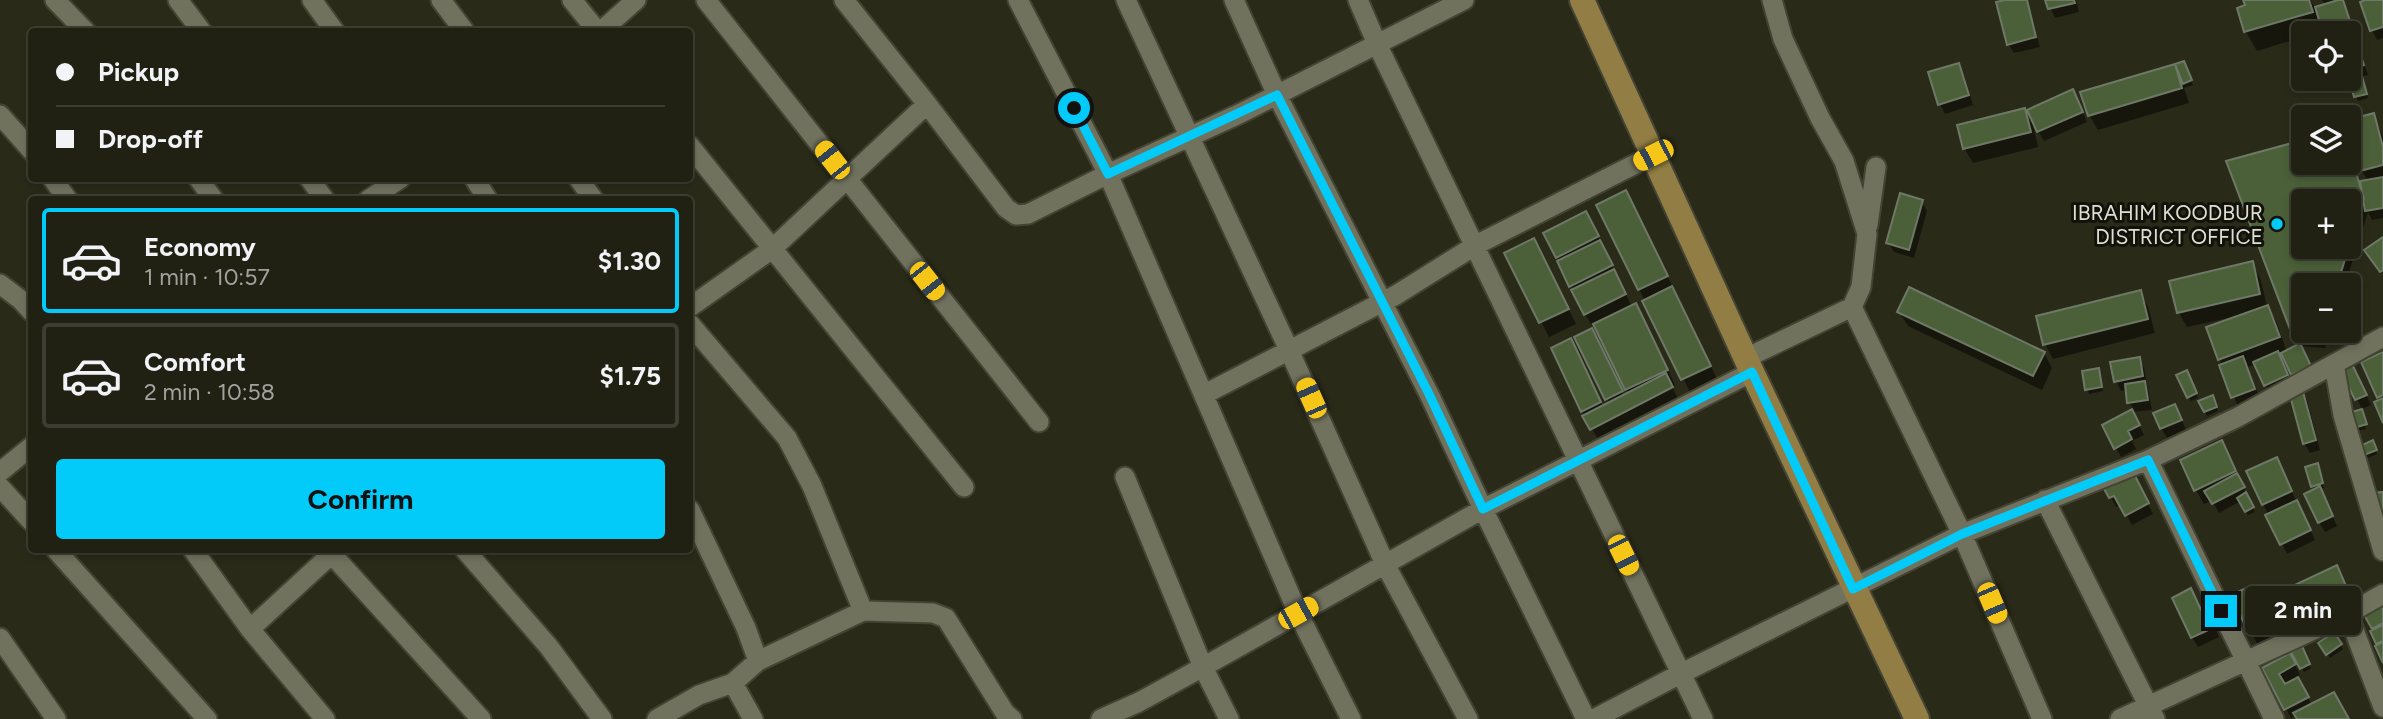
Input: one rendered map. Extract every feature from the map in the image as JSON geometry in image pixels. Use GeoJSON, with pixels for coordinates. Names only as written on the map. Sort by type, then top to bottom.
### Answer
{"type":"FeatureCollection","features":[{"type":"Feature","properties":{"kind":"main road"},"geometry":{"type":"LineString","coordinates":[[1582,0],[1853,589],[1917,719]]}},
{"type":"Feature","properties":{"kind":"street"},"geometry":{"type":"LineString","coordinates":[[55,0],[82,28]]}},
{"type":"Feature","properties":{"kind":"street"},"geometry":{"type":"LineString","coordinates":[[178,0],[199,28]]}},
{"type":"Feature","properties":{"kind":"street"},"geometry":{"type":"LineString","coordinates":[[312,0],[332,28]]}},
{"type":"Feature","properties":{"kind":"street"},"geometry":{"type":"LineString","coordinates":[[441,0],[462,28]]}},
{"type":"Feature","properties":{"kind":"street"},"geometry":{"type":"LineString","coordinates":[[572,0],[596,28]]}},
{"type":"Feature","properties":{"kind":"street"},"geometry":{"type":"LineString","coordinates":[[604,28],[636,0]]}},
{"type":"Feature","properties":{"kind":"street"},"geometry":{"type":"LineString","coordinates":[[706,0],[1039,422]]}},
{"type":"Feature","properties":{"kind":"street"},"geometry":{"type":"LineString","coordinates":[[844,0],[1006,208],[1016,215],[1028,214],[1189,138],[1464,0]]}},
{"type":"Feature","properties":{"kind":"street"},"geometry":{"type":"LineString","coordinates":[[1018,0],[1108,174],[1298,613],[1351,719]]}},
{"type":"Feature","properties":{"kind":"street"},"geometry":{"type":"LineString","coordinates":[[1126,0],[1386,566],[1468,719]]}},
{"type":"Feature","properties":{"kind":"street"},"geometry":{"type":"LineString","coordinates":[[1234,0],[1277,95],[1429,394],[1586,719]]}},
{"type":"Feature","properties":{"kind":"street"},"geometry":{"type":"LineString","coordinates":[[1358,0],[1703,719]]}},
{"type":"Feature","properties":{"kind":"street"},"geometry":{"type":"LineString","coordinates":[[1772,0],[1783,39],[1820,118],[1844,161],[1867,234]]}},
{"type":"Feature","properties":{"kind":"street"},"geometry":{"type":"LineString","coordinates":[[693,305],[772,249],[927,104]]}},
{"type":"Feature","properties":{"kind":"street"},"geometry":{"type":"LineString","coordinates":[[0,115],[28,146]]}},
{"type":"Feature","properties":{"kind":"street"},"geometry":{"type":"LineString","coordinates":[[693,150],[964,487]]}},
{"type":"Feature","properties":{"kind":"street"},"geometry":{"type":"LineString","coordinates":[[1205,394],[1382,302],[1476,245],[1653,155]]}},
{"type":"Feature","properties":{"kind":"street"},"geometry":{"type":"LineString","coordinates":[[1101,719],[1203,667],[1483,509],[1577,460],[1852,307],[1861,287],[1876,167]]}},
{"type":"Feature","properties":{"kind":"street"},"geometry":{"type":"LineString","coordinates":[[374,196],[395,182]]}},
{"type":"Feature","properties":{"kind":"street"},"geometry":{"type":"LineString","coordinates":[[0,284],[28,308]]}},
{"type":"Feature","properties":{"kind":"street"},"geometry":{"type":"LineString","coordinates":[[1852,307],[1962,534],[2042,719]]}},
{"type":"Feature","properties":{"kind":"street"},"geometry":{"type":"LineString","coordinates":[[693,328],[787,438],[812,486],[863,611]]}},
{"type":"Feature","properties":{"kind":"street"},"geometry":{"type":"LineString","coordinates":[[1594,719],[1962,534],[2148,460],[2238,417],[2383,337]]}},
{"type":"Feature","properties":{"kind":"street"},"geometry":{"type":"LineString","coordinates":[[2334,364],[2343,415],[2383,551]]}},
{"type":"Feature","properties":{"kind":"street"},"geometry":{"type":"LineString","coordinates":[[5,459],[28,448]]}},
{"type":"Feature","properties":{"kind":"street"},"geometry":{"type":"LineString","coordinates":[[2148,460],[2274,719]]}},
{"type":"Feature","properties":{"kind":"street"},"geometry":{"type":"LineString","coordinates":[[1125,477],[1203,667],[1229,719]]}},
{"type":"Feature","properties":{"kind":"street"},"geometry":{"type":"LineString","coordinates":[[0,487],[28,518]]}},
{"type":"Feature","properties":{"kind":"street"},"geometry":{"type":"LineString","coordinates":[[2045,500],[2152,713]]}},
{"type":"Feature","properties":{"kind":"street"},"geometry":{"type":"LineString","coordinates":[[693,516],[746,628],[758,661]]}},
{"type":"Feature","properties":{"kind":"street"},"geometry":{"type":"LineString","coordinates":[[59,553],[207,719]]}},
{"type":"Feature","properties":{"kind":"street"},"geometry":{"type":"LineString","coordinates":[[194,553],[250,629],[325,719]]}},
{"type":"Feature","properties":{"kind":"street"},"geometry":{"type":"LineString","coordinates":[[250,629],[329,553]]}},
{"type":"Feature","properties":{"kind":"street"},"geometry":{"type":"LineString","coordinates":[[333,553],[481,719]]}},
{"type":"Feature","properties":{"kind":"street"},"geometry":{"type":"LineString","coordinates":[[468,553],[549,647],[602,719]]}},
{"type":"Feature","properties":{"kind":"street"},"geometry":{"type":"LineString","coordinates":[[2120,719],[2152,713],[2245,662],[2348,614],[2383,594]]}},
{"type":"Feature","properties":{"kind":"street"},"geometry":{"type":"LineString","coordinates":[[657,719],[699,695],[733,683],[758,661],[863,611],[933,613],[946,618],[1005,713],[1012,719]]}},
{"type":"Feature","properties":{"kind":"street"},"geometry":{"type":"LineString","coordinates":[[2348,614],[2383,707]]}},
{"type":"Feature","properties":{"kind":"street"},"geometry":{"type":"LineString","coordinates":[[0,638],[56,719]]}},
{"type":"Feature","properties":{"kind":"street"},"geometry":{"type":"LineString","coordinates":[[733,683],[753,719]]}},
{"type":"Feature","properties":{"kind":"building"},"geometry":{"type":"Polygon","coordinates":[[[2027,0],[2036,37],[2007,45],[1996,2],[2027,0]]]}},
{"type":"Feature","properties":{"kind":"building"},"geometry":{"type":"Polygon","coordinates":[[[2045,0],[2074,0],[2075,3],[2048,9],[2045,0]]]}},
{"type":"Feature","properties":{"kind":"building"},"geometry":{"type":"Polygon","coordinates":[[[2243,0],[2309,0],[2313,12],[2244,32],[2237,8],[2245,5],[2243,0]]]}},
{"type":"Feature","properties":{"kind":"building"},"geometry":{"type":"Polygon","coordinates":[[[2343,0],[2350,21],[2319,21],[2315,7],[2343,0]]]}},
{"type":"Feature","properties":{"kind":"building"},"geometry":{"type":"Polygon","coordinates":[[[2383,0],[2383,27],[2370,31],[2360,2],[2383,0]]]}},
{"type":"Feature","properties":{"kind":"building"},"geometry":{"type":"Polygon","coordinates":[[[2184,61],[2192,80],[2183,84],[2175,64],[2184,61]]]}},
{"type":"Feature","properties":{"kind":"building"},"geometry":{"type":"Polygon","coordinates":[[[1959,63],[1969,95],[1938,105],[1928,72],[1959,63]]]}},
{"type":"Feature","properties":{"kind":"building"},"geometry":{"type":"Polygon","coordinates":[[[2175,64],[2182,88],[2088,116],[2080,92],[2175,64]]]}},
{"type":"Feature","properties":{"kind":"building"},"geometry":{"type":"Polygon","coordinates":[[[2361,76],[2367,94],[2354,97],[2352,91],[2361,91],[2361,76]]]}},
{"type":"Feature","properties":{"kind":"building"},"geometry":{"type":"Polygon","coordinates":[[[2073,89],[2083,112],[2037,132],[2027,110],[2073,89]]]}},
{"type":"Feature","properties":{"kind":"building"},"geometry":{"type":"Polygon","coordinates":[[[2025,108],[2031,132],[1963,149],[1957,125],[2025,108]]]}},
{"type":"Feature","properties":{"kind":"building"},"geometry":{"type":"Polygon","coordinates":[[[2374,113],[2383,147],[2383,165],[2361,171],[2361,116],[2374,113]]]}},
{"type":"Feature","properties":{"kind":"building","name":"IBRAHIM KOODBUR DISTRICT OFFICE"},"geometry":{"type":"Polygon","coordinates":[[[2291,143],[2291,175],[2357,175],[2364,199],[2361,209],[2361,189],[2291,189],[2291,259],[2345,259],[2341,273],[2291,273],[2291,332],[2226,161],[2291,143]]]}},
{"type":"Feature","properties":{"kind":"building"},"geometry":{"type":"Polygon","coordinates":[[[2383,177],[2383,208],[2365,211],[2360,181],[2383,177]]]}},
{"type":"Feature","properties":{"kind":"building"},"geometry":{"type":"Polygon","coordinates":[[[1626,190],[1668,276],[1638,290],[1596,205],[1626,190]]]}},
{"type":"Feature","properties":{"kind":"building"},"geometry":{"type":"Polygon","coordinates":[[[1900,193],[1923,200],[1909,250],[1886,243],[1900,193]]]}},
{"type":"Feature","properties":{"kind":"building"},"geometry":{"type":"Polygon","coordinates":[[[1586,211],[1599,236],[1556,258],[1543,233],[1586,211]]]}},
{"type":"Feature","properties":{"kind":"building"},"geometry":{"type":"Polygon","coordinates":[[[2383,237],[2383,270],[2380,272],[2364,250],[2383,237]]]}},
{"type":"Feature","properties":{"kind":"building"},"geometry":{"type":"Polygon","coordinates":[[[1534,238],[1569,309],[1539,323],[1504,253],[1534,238]]]}},
{"type":"Feature","properties":{"kind":"building"},"geometry":{"type":"Polygon","coordinates":[[[1600,240],[1613,265],[1569,287],[1557,261],[1600,240]]]}},
{"type":"Feature","properties":{"kind":"building"},"geometry":{"type":"Polygon","coordinates":[[[2253,261],[2260,294],[2177,313],[2169,281],[2253,261]]]}},
{"type":"Feature","properties":{"kind":"building"},"geometry":{"type":"Polygon","coordinates":[[[1614,269],[1626,294],[1584,315],[1571,290],[1614,269]]]}},
{"type":"Feature","properties":{"kind":"building"},"geometry":{"type":"Polygon","coordinates":[[[1672,286],[1711,366],[1681,380],[1642,301],[1672,286]]]}},
{"type":"Feature","properties":{"kind":"building"},"geometry":{"type":"Polygon","coordinates":[[[1909,287],[2045,352],[2033,376],[1897,312],[1909,287]]]}},
{"type":"Feature","properties":{"kind":"building"},"geometry":{"type":"Polygon","coordinates":[[[2141,290],[2148,319],[2043,345],[2036,316],[2141,290]]]}},
{"type":"Feature","properties":{"kind":"building"},"geometry":{"type":"Polygon","coordinates":[[[1636,303],[1668,370],[1625,390],[1593,324],[1636,303]]]}},
{"type":"Feature","properties":{"kind":"building"},"geometry":{"type":"Polygon","coordinates":[[[2268,305],[2280,337],[2218,360],[2206,327],[2268,305]]]}},
{"type":"Feature","properties":{"kind":"building"},"geometry":{"type":"Polygon","coordinates":[[[1592,328],[1623,391],[1605,400],[1574,337],[1592,328]]]}},
{"type":"Feature","properties":{"kind":"building"},"geometry":{"type":"Polygon","coordinates":[[[1571,338],[1601,402],[1581,412],[1551,348],[1571,338]]]}},
{"type":"Feature","properties":{"kind":"building"},"geometry":{"type":"Polygon","coordinates":[[[2300,343],[2311,366],[2291,375],[2281,353],[2300,343]]]}},
{"type":"Feature","properties":{"kind":"building"},"geometry":{"type":"Polygon","coordinates":[[[2278,351],[2288,375],[2264,386],[2253,362],[2278,351]]]}},
{"type":"Feature","properties":{"kind":"building"},"geometry":{"type":"Polygon","coordinates":[[[2383,352],[2383,395],[2377,398],[2361,362],[2383,352]]]}},
{"type":"Feature","properties":{"kind":"building"},"geometry":{"type":"Polygon","coordinates":[[[2243,356],[2255,389],[2231,398],[2219,365],[2243,356]]]}},
{"type":"Feature","properties":{"kind":"building"},"geometry":{"type":"Polygon","coordinates":[[[2140,357],[2143,376],[2114,382],[2110,362],[2140,357]]]}},
{"type":"Feature","properties":{"kind":"building"},"geometry":{"type":"Polygon","coordinates":[[[2352,364],[2367,395],[2355,400],[2340,369],[2352,364]]]}},
{"type":"Feature","properties":{"kind":"building"},"geometry":{"type":"Polygon","coordinates":[[[2099,368],[2102,387],[2085,390],[2082,371],[2099,368]]]}},
{"type":"Feature","properties":{"kind":"building"},"geometry":{"type":"Polygon","coordinates":[[[2187,370],[2197,393],[2187,398],[2176,375],[2187,370]]]}},
{"type":"Feature","properties":{"kind":"building"},"geometry":{"type":"Polygon","coordinates":[[[1666,373],[1673,387],[1590,430],[1582,416],[1666,373]]]}},
{"type":"Feature","properties":{"kind":"building"},"geometry":{"type":"Polygon","coordinates":[[[2145,381],[2148,400],[2127,403],[2125,384],[2145,381]]]}},
{"type":"Feature","properties":{"kind":"building"},"geometry":{"type":"Polygon","coordinates":[[[2302,388],[2316,440],[2303,444],[2289,392],[2302,388]]]}},
{"type":"Feature","properties":{"kind":"building"},"geometry":{"type":"Polygon","coordinates":[[[2213,395],[2217,407],[2204,412],[2198,401],[2213,395]]]}},
{"type":"Feature","properties":{"kind":"building"},"geometry":{"type":"Polygon","coordinates":[[[2383,398],[2383,423],[2374,402],[2383,398]]]}},
{"type":"Feature","properties":{"kind":"building"},"geometry":{"type":"Polygon","coordinates":[[[2175,404],[2182,420],[2160,429],[2153,413],[2175,404]]]}},
{"type":"Feature","properties":{"kind":"building"},"geometry":{"type":"Polygon","coordinates":[[[2132,409],[2140,425],[2128,431],[2132,439],[2114,449],[2102,425],[2132,409]]]}},
{"type":"Feature","properties":{"kind":"building"},"geometry":{"type":"Polygon","coordinates":[[[2362,409],[2367,424],[2354,428],[2349,413],[2362,409]]]}},
{"type":"Feature","properties":{"kind":"building"},"geometry":{"type":"Polygon","coordinates":[[[2222,440],[2236,471],[2194,491],[2180,460],[2222,440]]]}},
{"type":"Feature","properties":{"kind":"building"},"geometry":{"type":"Polygon","coordinates":[[[2373,440],[2377,450],[2364,455],[2360,446],[2373,440]]]}},
{"type":"Feature","properties":{"kind":"building"},"geometry":{"type":"Polygon","coordinates":[[[2277,457],[2292,491],[2262,505],[2246,471],[2277,457]]]}},
{"type":"Feature","properties":{"kind":"building"},"geometry":{"type":"Polygon","coordinates":[[[2318,463],[2323,483],[2311,487],[2305,467],[2318,463]]]}},
{"type":"Feature","properties":{"kind":"building"},"geometry":{"type":"Polygon","coordinates":[[[2132,470],[2149,503],[2125,516],[2114,496],[2109,498],[2102,485],[2132,470]]]}},
{"type":"Feature","properties":{"kind":"building"},"geometry":{"type":"Polygon","coordinates":[[[2237,473],[2245,487],[2212,504],[2204,491],[2237,473]]]}},
{"type":"Feature","properties":{"kind":"building"},"geometry":{"type":"Polygon","coordinates":[[[2320,486],[2333,516],[2318,523],[2304,494],[2320,486]]]}},
{"type":"Feature","properties":{"kind":"building"},"geometry":{"type":"Polygon","coordinates":[[[2246,492],[2254,507],[2245,512],[2237,498],[2246,492]]]}},
{"type":"Feature","properties":{"kind":"building"},"geometry":{"type":"Polygon","coordinates":[[[2383,492],[2383,510],[2371,512],[2369,493],[2383,492]]]}},
{"type":"Feature","properties":{"kind":"building"},"geometry":{"type":"Polygon","coordinates":[[[2297,500],[2311,530],[2280,545],[2265,515],[2297,500]]]}},
{"type":"Feature","properties":{"kind":"building"},"geometry":{"type":"Polygon","coordinates":[[[2337,565],[2346,586],[2248,632],[2231,595],[2253,585],[2261,601],[2337,565]]]}},
{"type":"Feature","properties":{"kind":"building"},"geometry":{"type":"Polygon","coordinates":[[[2191,588],[2201,610],[2206,608],[2215,627],[2191,638],[2172,598],[2191,588]]]}},
{"type":"Feature","properties":{"kind":"building"},"geometry":{"type":"Polygon","coordinates":[[[2383,605],[2383,623],[2372,629],[2364,615],[2383,605]]]}},
{"type":"Feature","properties":{"kind":"building"},"geometry":{"type":"Polygon","coordinates":[[[2383,625],[2383,641],[2376,644],[2370,631],[2383,625]]]}},
{"type":"Feature","properties":{"kind":"building"},"geometry":{"type":"Polygon","coordinates":[[[2334,632],[2342,644],[2326,655],[2318,643],[2334,632]]]}},
{"type":"Feature","properties":{"kind":"building"},"geometry":{"type":"Polygon","coordinates":[[[2383,642],[2383,663],[2375,646],[2383,642]]]}},
{"type":"Feature","properties":{"kind":"building"},"geometry":{"type":"Polygon","coordinates":[[[2302,646],[2310,664],[2300,669],[2291,652],[2302,646]]]}},
{"type":"Feature","properties":{"kind":"building"},"geometry":{"type":"Polygon","coordinates":[[[2290,653],[2296,664],[2279,674],[2285,684],[2298,677],[2309,697],[2284,710],[2262,668],[2290,653]]]}},
{"type":"Feature","properties":{"kind":"building"},"geometry":{"type":"Polygon","coordinates":[[[2334,692],[2349,719],[2297,719],[2293,713],[2334,692]]]}},
{"type":"Feature","properties":{"kind":"place","name":"IBRAHIM KOODBUR DISTRICT OFFICE"},"geometry":{"type":"Point","coordinates":[2277,224]}},
{"type":"Feature","properties":{"kind":"route"},"geometry":{"type":"LineString","coordinates":[[1074,108],[1108,174],[1277,95],[1429,394],[1483,509],[1752,372],[1853,589],[1962,534],[2148,460],[2221,611]]}}]}
